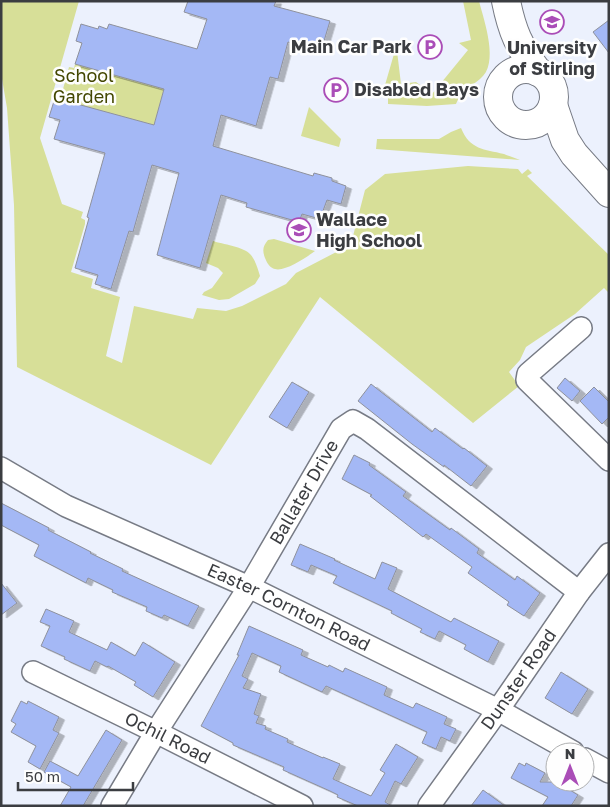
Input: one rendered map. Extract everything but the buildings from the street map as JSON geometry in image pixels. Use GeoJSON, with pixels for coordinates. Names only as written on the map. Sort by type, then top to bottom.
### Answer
{"type":"FeatureCollection","features":[{"type":"Feature","properties":{"kind":"main road"},"geometry":{"type":"LineString","coordinates":[[508,12],[518,41],[527,58],[538,72],[550,82],[554,97],[553,105],[545,119],[530,125],[520,125],[505,116],[501,108],[498,100],[501,84],[508,76],[515,72],[522,70],[538,72]]}},
{"type":"Feature","properties":{"kind":"main road"},"geometry":{"type":"LineString","coordinates":[[508,12],[511,56],[508,76]]}},
{"type":"Feature","properties":{"kind":"main road"},"geometry":{"type":"LineString","coordinates":[[553,105],[566,140],[574,154],[609,193]]}},
{"type":"Feature","properties":{"kind":"main road"},"geometry":{"type":"LineString","coordinates":[[530,125],[574,154]]}},
{"type":"Feature","properties":{"kind":"street"},"geometry":{"type":"LineString","coordinates":[[581,328],[528,374],[527,380],[609,460]]}},
{"type":"Feature","properties":{"kind":"street","name":"Ballater Drive"},"geometry":{"type":"LineString","coordinates":[[112,806],[156,732],[249,587],[341,429],[353,421],[367,429],[579,592]]}},
{"type":"Feature","properties":{"kind":"street","name":"Easter Cornton Road"},"geometry":{"type":"LineString","coordinates":[[1,468],[66,506],[249,587],[498,710],[555,742]]}},
{"type":"Feature","properties":{"kind":"street","name":"Dunster Road"},"geometry":{"type":"LineString","coordinates":[[429,806],[579,592],[609,554]]}},
{"type":"Feature","properties":{"kind":"street","name":"Ochil Road"},"geometry":{"type":"LineString","coordinates":[[32,672],[302,806]]}},
{"type":"Feature","properties":{"kind":"street"},"geometry":{"type":"LineString","coordinates":[[595,764],[609,772]]}},
{"type":"Feature","properties":{"kind":"green space"},"geometry":{"type":"Polygon","coordinates":[[[1,1],[79,1],[40,138],[62,204],[83,212],[81,218],[85,220],[71,272],[93,279],[91,288],[120,297],[106,356],[122,363],[134,306],[193,319],[197,308],[226,311],[242,306],[286,284],[296,273],[344,248],[353,236],[365,190],[385,174],[468,166],[518,169],[522,174],[528,169],[532,173],[527,176],[609,255],[609,293],[604,288],[575,314],[526,347],[520,360],[509,372],[519,386],[473,423],[320,297],[211,465],[17,367],[14,205],[7,108],[1,73],[1,1]]]}},
{"type":"Feature","properties":{"kind":"green space"},"geometry":{"type":"Polygon","coordinates":[[[463,1],[479,1],[489,42],[489,63],[486,72],[463,93],[456,104],[427,106],[388,104],[385,85],[394,54],[397,51],[401,84],[416,82],[432,94],[468,50],[459,43],[471,40],[463,1]]]}},
{"type":"Feature","properties":{"kind":"green space","name":"School Garden"},"geometry":{"type":"Polygon","coordinates":[[[75,64],[164,89],[154,125],[60,100],[69,67],[74,68],[75,64]]]}},
{"type":"Feature","properties":{"kind":"green space"},"geometry":{"type":"Polygon","coordinates":[[[309,107],[341,139],[339,147],[301,136],[309,107]]]}},
{"type":"Feature","properties":{"kind":"green space"},"geometry":{"type":"Polygon","coordinates":[[[461,128],[473,145],[520,160],[376,149],[377,139],[439,139],[461,128]]]}},
{"type":"Feature","properties":{"kind":"green space"},"geometry":{"type":"Polygon","coordinates":[[[274,239],[315,251],[290,266],[275,269],[268,263],[263,250],[268,240],[274,239]]]}},
{"type":"Feature","properties":{"kind":"green space"},"geometry":{"type":"Polygon","coordinates":[[[213,241],[238,248],[250,254],[260,276],[255,284],[229,299],[219,300],[202,295],[212,288],[223,273],[218,268],[206,263],[213,241]]]}},
{"type":"Feature","properties":{"kind":"place","name":"University of Stirling"},"geometry":{"type":"Point","coordinates":[552,22]}},
{"type":"Feature","properties":{"kind":"place","name":"Main Car Park"},"geometry":{"type":"Point","coordinates":[430,47]}},
{"type":"Feature","properties":{"kind":"place","name":"Disabled Bays"},"geometry":{"type":"Point","coordinates":[336,90]}},
{"type":"Feature","properties":{"kind":"place","name":"Wallace High School"},"geometry":{"type":"Point","coordinates":[299,230]}}]}
